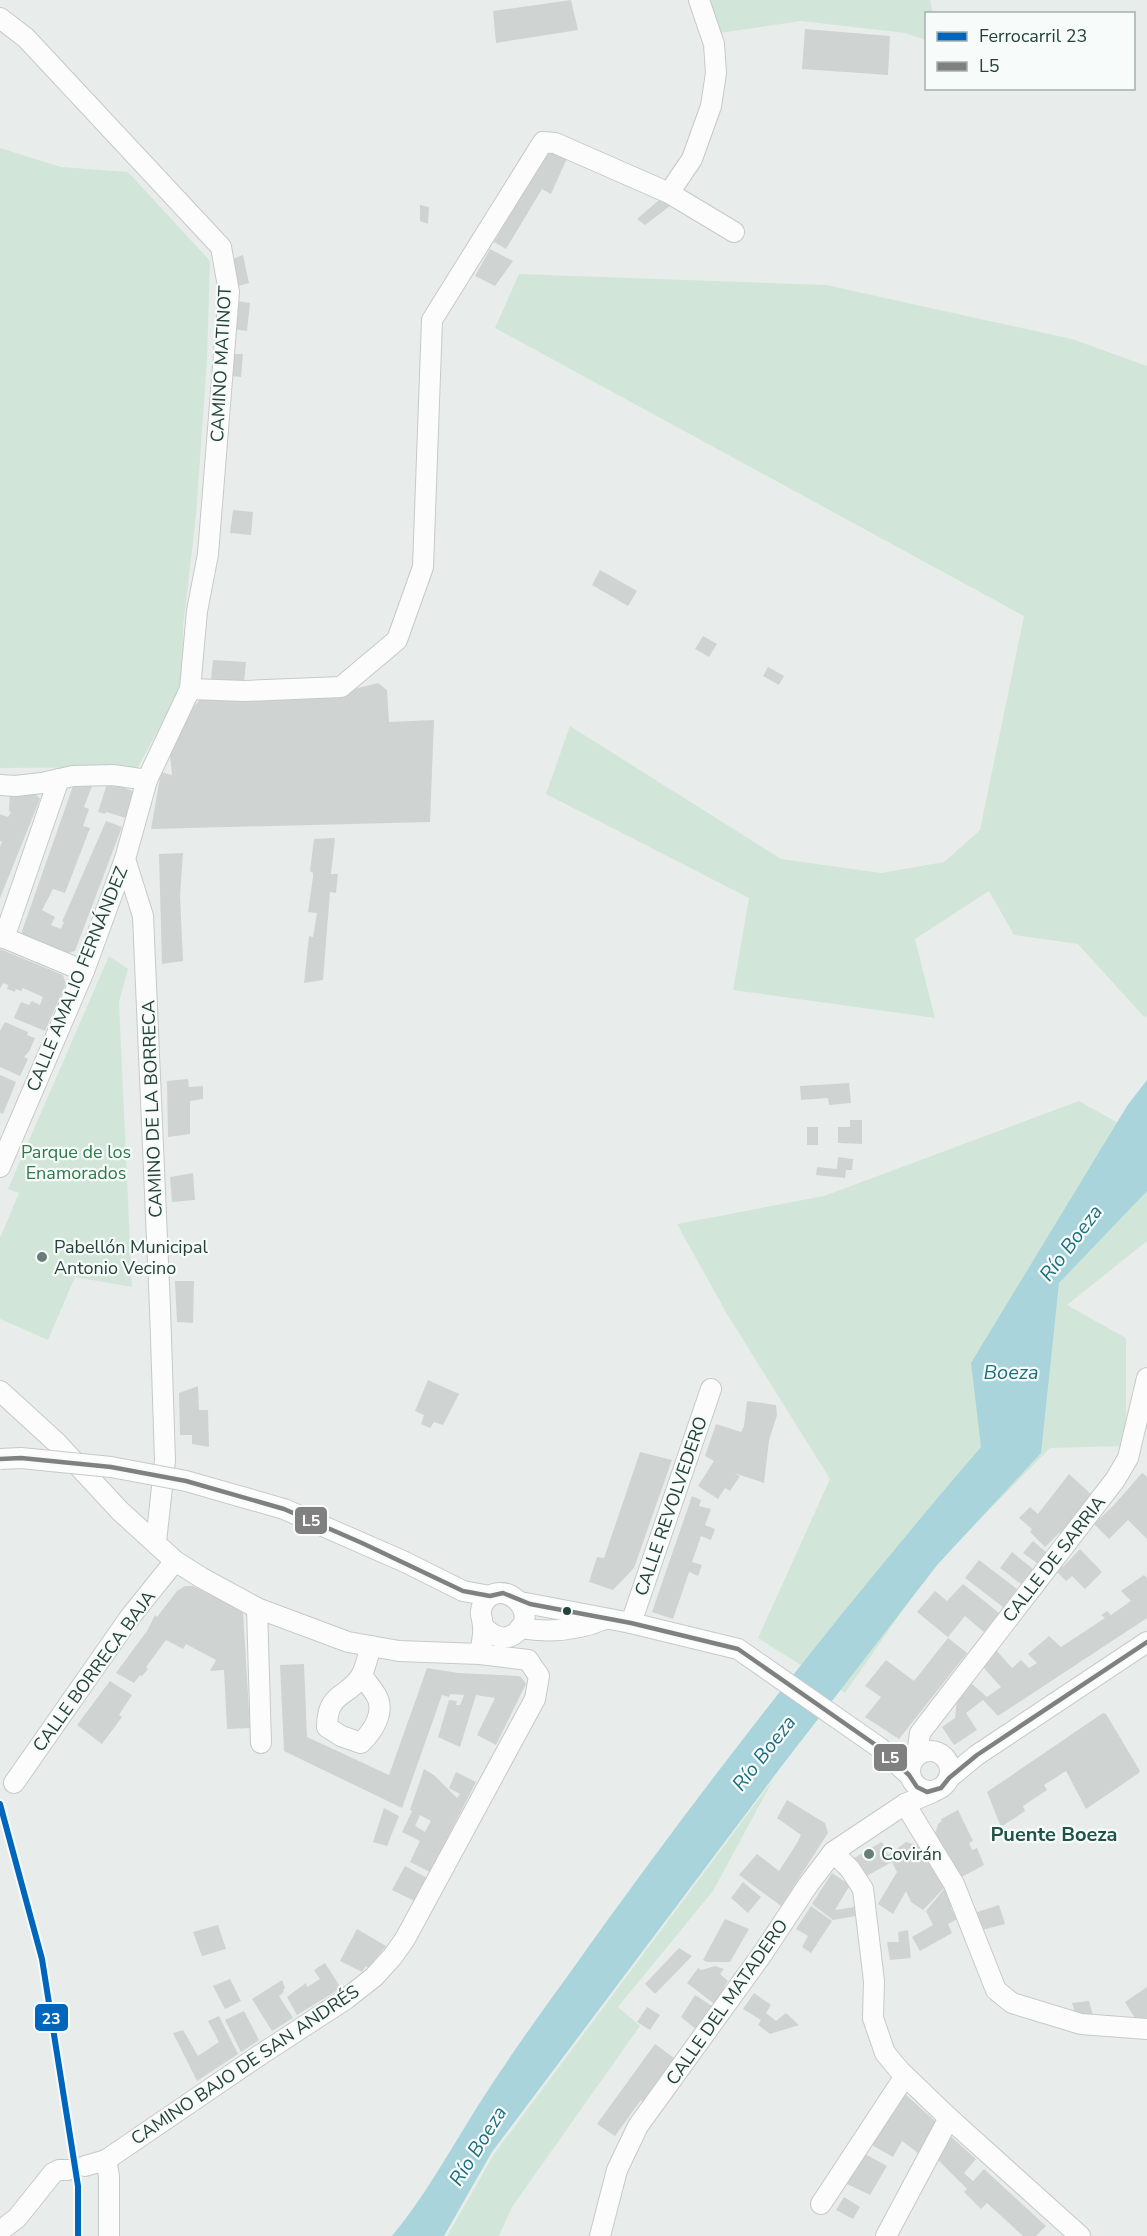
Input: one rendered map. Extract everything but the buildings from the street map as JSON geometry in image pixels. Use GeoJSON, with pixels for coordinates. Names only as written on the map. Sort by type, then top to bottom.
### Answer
{"type":"FeatureCollection","features":[{"type":"Feature","properties":{"kind":"street"},"geometry":{"type":"LineString","coordinates":[[669,193],[692,159],[711,106],[716,73],[714,44],[699,0]]}},
{"type":"Feature","properties":{"kind":"street","name":"CAMINO MATINOT"},"geometry":{"type":"LineString","coordinates":[[0,18],[26,38],[221,247],[229,292],[208,554],[197,611],[190,690]]}},
{"type":"Feature","properties":{"kind":"street"},"geometry":{"type":"LineString","coordinates":[[190,690],[245,691],[341,687],[397,640],[423,567],[432,320],[543,142],[555,143],[669,193],[734,232]]}},
{"type":"Feature","properties":{"kind":"street","name":"CALLE AMALIO FERNÁNDEZ"},"geometry":{"type":"LineString","coordinates":[[0,1167],[84,971],[125,859],[147,780],[190,690]]}},
{"type":"Feature","properties":{"kind":"street"},"geometry":{"type":"LineString","coordinates":[[0,785],[15,786],[73,776],[112,774],[147,780]]}},
{"type":"Feature","properties":{"kind":"street"},"geometry":{"type":"LineString","coordinates":[[59,779],[2,937],[84,971]]}},
{"type":"Feature","properties":{"kind":"street","name":"CAMINO DE LA BORRECA"},"geometry":{"type":"LineString","coordinates":[[125,859],[143,916],[165,1460],[156,1542]]}},
{"type":"Feature","properties":{"kind":"street","name":"CALLE DE SARRIA"},"geometry":{"type":"LineString","coordinates":[[922,1763],[920,1733],[1115,1480],[1128,1458],[1147,1378]]}},
{"type":"Feature","properties":{"kind":"street","name":"CALLE REVOLVEDERO"},"geometry":{"type":"LineString","coordinates":[[631,1623],[711,1389]]}},
{"type":"Feature","properties":{"kind":"street"},"geometry":{"type":"LineString","coordinates":[[0,1391],[57,1443],[120,1511],[175,1561],[257,1608],[348,1642],[399,1651],[480,1654],[516,1658],[520,1628],[525,1613],[520,1602],[513,1595],[503,1593],[490,1596],[463,1591],[405,1562],[284,1509],[186,1480],[111,1467],[21,1458],[0,1458]]}},
{"type":"Feature","properties":{"kind":"street","name":"CALLE BORRECA BAJA"},"geometry":{"type":"LineString","coordinates":[[14,1783],[130,1617],[175,1561]]}},
{"type":"Feature","properties":{"kind":"street"},"geometry":{"type":"LineString","coordinates":[[463,1591],[492,1635],[502,1637],[511,1636],[520,1628],[583,1614]]}},
{"type":"Feature","properties":{"kind":"street"},"geometry":{"type":"LineString","coordinates":[[480,1654],[483,1605],[490,1596]]}},
{"type":"Feature","properties":{"kind":"street"},"geometry":{"type":"LineString","coordinates":[[520,1602],[631,1623],[705,1639],[738,1649],[884,1751],[922,1763],[950,1766],[949,1778]]}},
{"type":"Feature","properties":{"kind":"street"},"geometry":{"type":"LineString","coordinates":[[257,1608],[261,1743]]}},
{"type":"Feature","properties":{"kind":"street"},"geometry":{"type":"LineString","coordinates":[[520,1628],[542,1632],[567,1630],[588,1627],[606,1618]]}},
{"type":"Feature","properties":{"kind":"street","name":"CALLE DEL MATADERO"},"geometry":{"type":"LineString","coordinates":[[600,2236],[617,2170],[638,2126],[832,1852],[905,1804],[941,1788],[949,1778],[977,1755],[1147,1642]]}},
{"type":"Feature","properties":{"kind":"street"},"geometry":{"type":"LineString","coordinates":[[362,1675],[371,1646]]}},
{"type":"Feature","properties":{"kind":"street","name":"CAMINO BAJO DE SAN ANDRÉS"},"geometry":{"type":"LineString","coordinates":[[0,2231],[16,2218],[53,2173],[106,2160],[207,2090],[346,1999],[374,1977],[405,1939],[535,1699],[539,1676],[528,1660],[516,1658]]}},
{"type":"Feature","properties":{"kind":"street"},"geometry":{"type":"LineString","coordinates":[[922,1763],[977,1755]]}},
{"type":"Feature","properties":{"kind":"street"},"geometry":{"type":"LineString","coordinates":[[922,1763],[921,1790],[933,1792]]}},
{"type":"Feature","properties":{"kind":"street"},"geometry":{"type":"LineString","coordinates":[[922,1763],[905,1804],[954,1884],[996,1990],[1012,2003],[1081,2024],[1147,2029]]}},
{"type":"Feature","properties":{"kind":"street"},"geometry":{"type":"LineString","coordinates":[[832,1852],[850,1869],[863,1889],[874,1981],[873,2018],[885,2053],[905,2076],[1070,2233]]}},
{"type":"Feature","properties":{"kind":"street"},"geometry":{"type":"LineString","coordinates":[[821,2204],[905,2076]]}},
{"type":"Feature","properties":{"kind":"street"},"geometry":{"type":"LineString","coordinates":[[886,2236],[949,2118]]}},
{"type":"Feature","properties":{"kind":"street"},"geometry":{"type":"LineString","coordinates":[[106,2160],[109,2176],[109,2236]]}},
{"type":"Feature","properties":{"kind":"green space"},"geometry":{"type":"Polygon","coordinates":[[[710,0],[930,0],[933,12],[925,12],[925,40],[905,33],[801,21],[720,33],[710,0]]]}},
{"type":"Feature","properties":{"kind":"green space"},"geometry":{"type":"Polygon","coordinates":[[[0,148],[61,167],[128,172],[210,261],[207,360],[196,516],[183,627],[183,684],[138,767],[0,768],[0,148]]]}},
{"type":"Feature","properties":{"kind":"green space"},"geometry":{"type":"Polygon","coordinates":[[[519,274],[826,285],[1072,339],[1147,366],[1147,1016],[1144,1017],[1078,944],[1014,935],[989,891],[915,939],[935,1018],[733,990],[749,898],[546,794],[570,726],[781,859],[881,873],[944,862],[980,830],[1024,616],[495,328],[519,274]]]}},
{"type":"Feature","properties":{"kind":"green space","name":"Parque de los Enamorados"},"geometry":{"type":"Polygon","coordinates":[[[109,956],[128,969],[119,1002],[132,1287],[75,1277],[48,1340],[0,1319],[0,1238],[19,1193],[8,1189],[109,956]]]}},
{"type":"Feature","properties":{"kind":"green space"},"geometry":{"type":"Polygon","coordinates":[[[1079,1101],[1147,1139],[1147,1241],[1067,1305],[1126,1338],[1126,1446],[1050,1448],[933,1567],[845,1693],[758,1638],[830,1479],[727,1314],[677,1224],[824,1196],[1079,1101]]]}},
{"type":"Feature","properties":{"kind":"green space"},"geometry":{"type":"Polygon","coordinates":[[[773,1780],[713,1891],[618,2007],[640,2026],[512,2207],[499,2236],[447,2236],[494,2154],[773,1780]]]}},
{"type":"Feature","properties":{"kind":"water","name":"Boeza"},"geometry":{"type":"Polygon","coordinates":[[[1147,1080],[1147,1191],[1059,1283],[1041,1453],[938,1564],[784,1763],[492,2152],[444,2236],[392,2236],[431,2182],[519,2044],[667,1839],[821,1640],[981,1447],[971,1363],[1127,1106],[1147,1080]]]}},
{"type":"Feature","properties":{"kind":"rail line","name":"23"},"geometry":{"type":"LineString","coordinates":[[0,1804],[42,1959],[78,2186],[78,2236]]}},
{"type":"Feature","properties":{"kind":"transit line","name":"L5"},"geometry":{"type":"LineString","coordinates":[[0,1459],[21,1458],[111,1467],[186,1481],[284,1509],[463,1591],[490,1596],[503,1593],[530,1604],[631,1623],[738,1649],[880,1748],[909,1775],[917,1787],[927,1792],[941,1788],[949,1778],[977,1755],[1147,1642]]}},
{"type":"Feature","properties":{"kind":"place","name":"Pabellón Municipal Antonio Vecino"},"geometry":{"type":"Point","coordinates":[42,1257]}},
{"type":"Feature","properties":{"kind":"place","name":"Covirán"},"geometry":{"type":"Point","coordinates":[869,1854]}},
{"type":"Feature","properties":{"kind":"district","name":"Puente Boeza"},"geometry":{"type":"Point","coordinates":[1054,1834]}},
{"type":"Feature","properties":{"kind":"water label","name":"Río Boeza"},"geometry":{"type":"Point","coordinates":[1071,1243]}},
{"type":"Feature","properties":{"kind":"water label","name":"Río Boeza"},"geometry":{"type":"Point","coordinates":[764,1753]}},
{"type":"Feature","properties":{"kind":"water label","name":"Río Boeza"},"geometry":{"type":"Point","coordinates":[478,2146]}}]}
